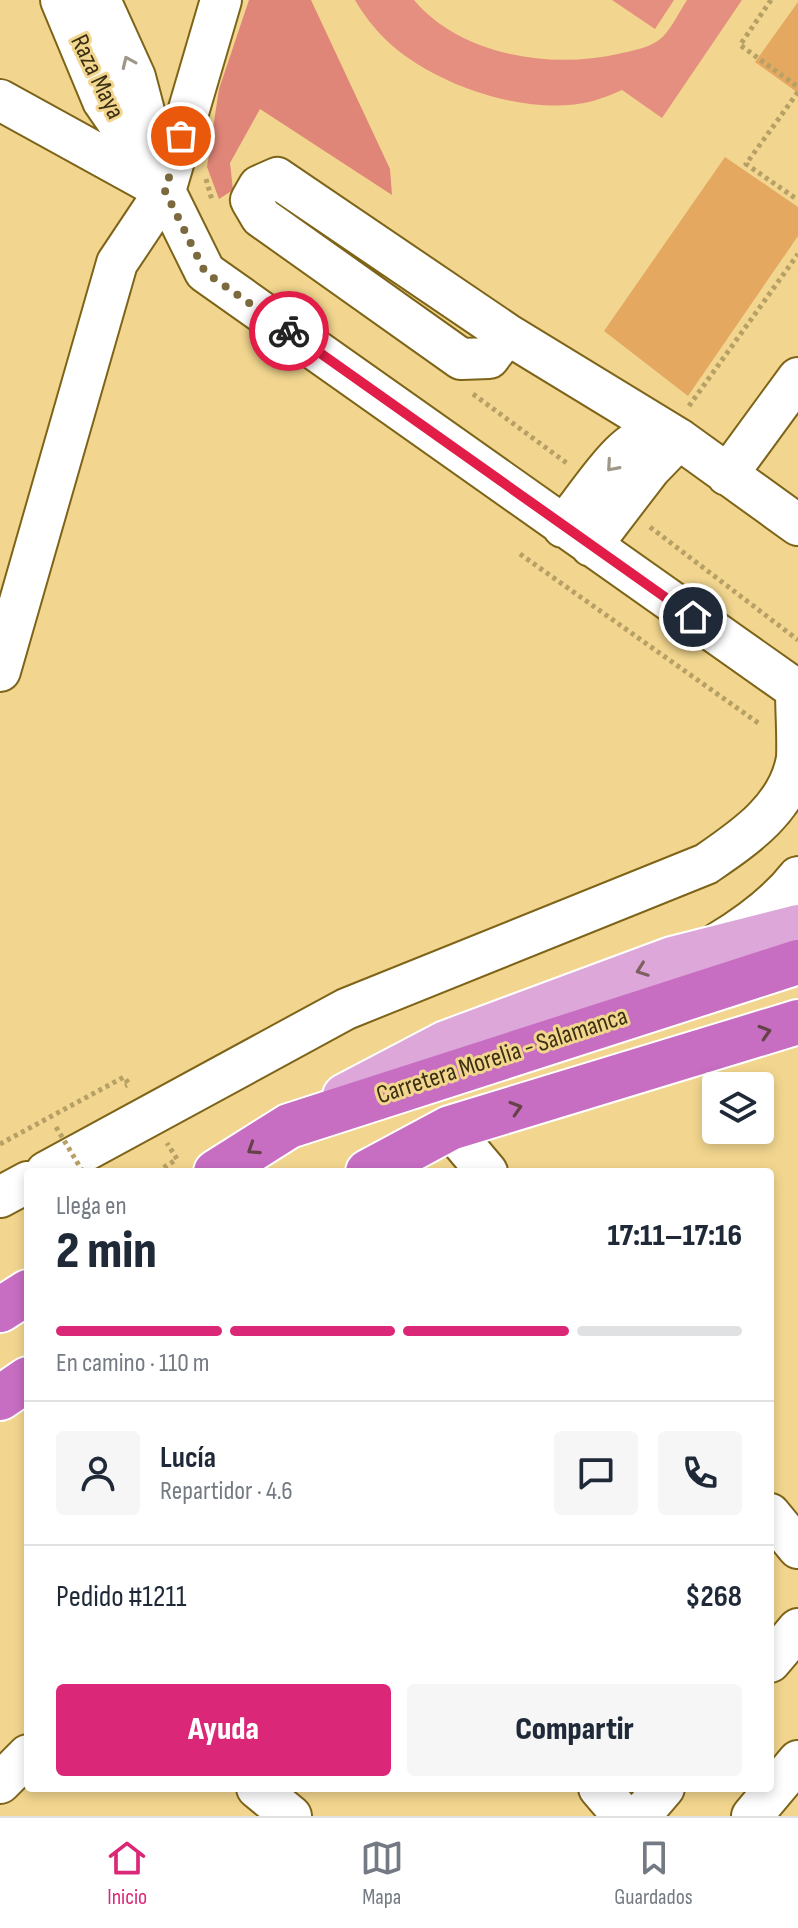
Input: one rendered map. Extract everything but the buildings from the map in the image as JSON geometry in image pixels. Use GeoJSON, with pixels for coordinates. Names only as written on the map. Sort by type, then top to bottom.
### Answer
{"type":"FeatureCollection","features":[{"type":"Feature","properties":{"kind":"highway","name":"Carretera Morelia - Salamanca"},"geometry":{"type":"LineString","coordinates":[[222,1168],[289,1126],[798,962]]}},
{"type":"Feature","properties":{"kind":"highway","name":"Carretera Morelia - Salamanca"},"geometry":{"type":"LineString","coordinates":[[375,1168],[450,1128],[798,1022]]}},
{"type":"Feature","properties":{"kind":"highway"},"geometry":{"type":"LineString","coordinates":[[0,1310],[24,1295]]}},
{"type":"Feature","properties":{"kind":"highway"},"geometry":{"type":"LineString","coordinates":[[0,1398],[24,1382]]}},
{"type":"Feature","properties":{"kind":"main road"},"geometry":{"type":"LineString","coordinates":[[289,1126],[446,1043],[672,959],[798,927]]}},
{"type":"Feature","properties":{"kind":"street","name":"Raza Maya"},"geometry":{"type":"LineString","coordinates":[[61,0],[103,101],[165,191],[205,272],[797,691]]}},
{"type":"Feature","properties":{"kind":"street","name":"Raza Maya"},"geometry":{"type":"LineString","coordinates":[[100,0],[135,77],[165,191]]}},
{"type":"Feature","properties":{"kind":"street"},"geometry":{"type":"LineString","coordinates":[[0,671],[117,263],[165,191],[221,0]]}},
{"type":"Feature","properties":{"kind":"street"},"geometry":{"type":"LineString","coordinates":[[0,100],[165,191]]}},
{"type":"Feature","properties":{"kind":"street"},"geometry":{"type":"LineString","coordinates":[[507,334],[489,358],[461,359],[261,217],[251,200],[259,186],[277,178],[507,334],[683,423],[727,475],[798,525]]}},
{"type":"Feature","properties":{"kind":"street"},"geometry":{"type":"LineString","coordinates":[[727,475],[798,378]]}},
{"type":"Feature","properties":{"kind":"street"},"geometry":{"type":"LineString","coordinates":[[577,536],[650,469],[683,423]]}},
{"type":"Feature","properties":{"kind":"street"},"geometry":{"type":"LineString","coordinates":[[53,1168],[346,1009],[706,864],[767,817],[786,790],[797,758],[797,691]]}},
{"type":"Feature","properties":{"kind":"street"},"geometry":{"type":"LineString","coordinates":[[708,949],[747,925],[784,894],[798,877]]}},
{"type":"Feature","properties":{"kind":"street"},"geometry":{"type":"LineString","coordinates":[[450,1128],[484,1168]]}},
{"type":"Feature","properties":{"kind":"street"},"geometry":{"type":"LineString","coordinates":[[0,1197],[24,1184]]}},
{"type":"Feature","properties":{"kind":"street"},"geometry":{"type":"LineString","coordinates":[[774,1519],[798,1548]]}},
{"type":"Feature","properties":{"kind":"street"},"geometry":{"type":"LineString","coordinates":[[774,1657],[798,1629]]}},
{"type":"Feature","properties":{"kind":"street"},"geometry":{"type":"LineString","coordinates":[[0,1783],[24,1759]]}},
{"type":"Feature","properties":{"kind":"street"},"geometry":{"type":"LineString","coordinates":[[774,1790],[798,1761]]}},
{"type":"Feature","properties":{"kind":"street"},"geometry":{"type":"LineString","coordinates":[[262,1792],[291,1816]]}},
{"type":"Feature","properties":{"kind":"street"},"geometry":{"type":"LineString","coordinates":[[602,1792],[623,1816]]}},
{"type":"Feature","properties":{"kind":"street"},"geometry":{"type":"LineString","coordinates":[[640,1816],[661,1792]]}},
{"type":"Feature","properties":{"kind":"street"},"geometry":{"type":"LineString","coordinates":[[752,1816],[772,1792]]}},
{"type":"Feature","properties":{"kind":"path"},"geometry":{"type":"LineString","coordinates":[[771,0],[740,45],[798,90],[746,164],[798,200]]}},
{"type":"Feature","properties":{"kind":"path"},"geometry":{"type":"LineString","coordinates":[[683,423],[798,254]]}},
{"type":"Feature","properties":{"kind":"path"},"geometry":{"type":"LineString","coordinates":[[648,526],[798,640]]}},
{"type":"Feature","properties":{"kind":"path"},"geometry":{"type":"LineString","coordinates":[[520,554],[767,729]]}},
{"type":"Feature","properties":{"kind":"path"},"geometry":{"type":"LineString","coordinates":[[0,1144],[124,1077],[129,1084],[117,1091]]}},
{"type":"Feature","properties":{"kind":"path"},"geometry":{"type":"LineString","coordinates":[[68,1120],[56,1127],[81,1168]]}},
{"type":"Feature","properties":{"kind":"shaded area"},"geometry":{"type":"Polygon","coordinates":[[[249,0],[311,0],[390,169],[392,195],[260,109],[230,163],[233,190],[219,199],[207,167],[219,89],[249,0]]]}},
{"type":"Feature","properties":{"kind":"shaded area"},"geometry":{"type":"Polygon","coordinates":[[[355,0],[414,0],[456,34],[482,46],[508,54],[564,60],[618,54],[650,45],[667,32],[687,0],[742,0],[662,118],[622,90],[593,101],[568,105],[540,105],[483,94],[428,70],[405,56],[385,39],[355,0]]]}},
{"type":"Feature","properties":{"kind":"shaded area"},"geometry":{"type":"Polygon","coordinates":[[[612,0],[674,0],[655,29],[612,0]]]}},
{"type":"Feature","properties":{"kind":"way so far"},"geometry":{"type":"LineString","coordinates":[[181,136],[165,191],[205,272],[289,331]]}},
{"type":"Feature","properties":{"kind":"route"},"geometry":{"type":"LineString","coordinates":[[289,331],[693,617]]}}]}
